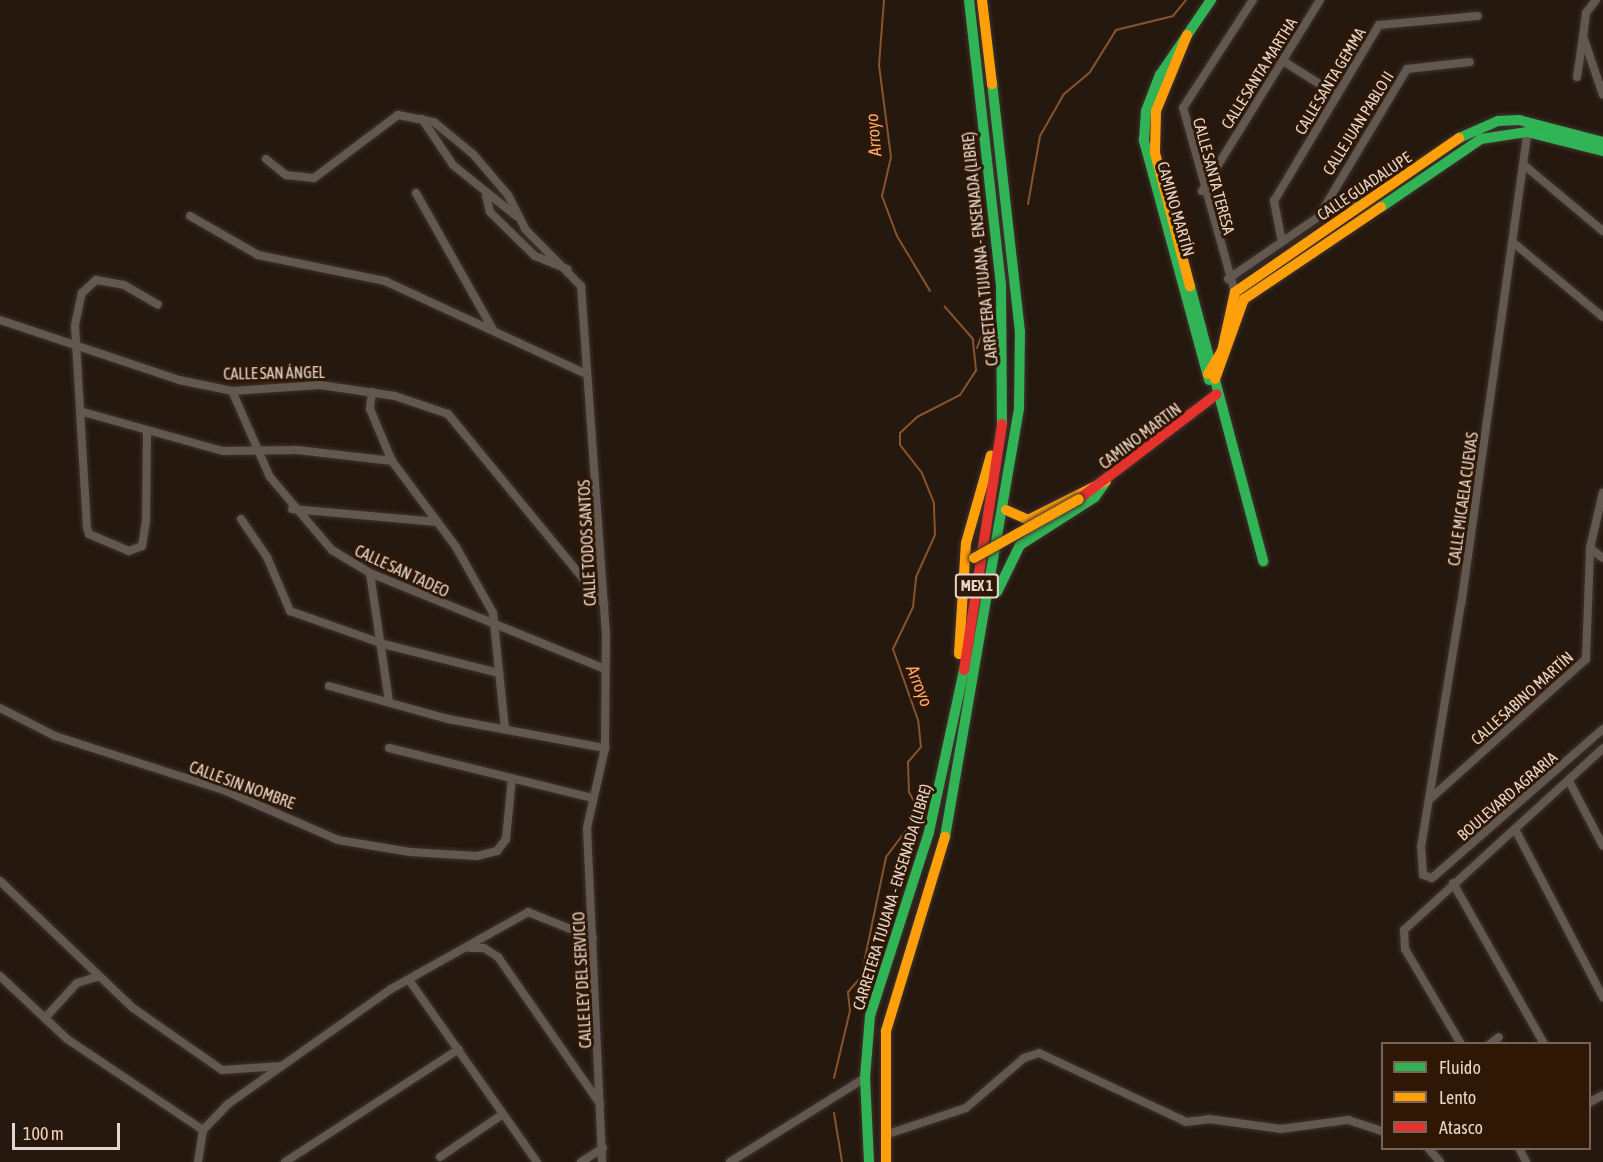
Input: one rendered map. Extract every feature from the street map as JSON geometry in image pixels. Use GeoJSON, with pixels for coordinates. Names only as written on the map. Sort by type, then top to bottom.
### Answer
{"type":"FeatureCollection","features":[{"type":"Feature","properties":{"kind":"main road","name":"CARRETERA TIJUANA - ENSENADA (LIBRE)"},"geometry":{"type":"LineString","coordinates":[[869,1162],[865,1078],[878,986],[929,832],[955,727],[1005,408],[1002,296],[969,0]]}},
{"type":"Feature","properties":{"kind":"main road","name":"CARRETERA TIJUANA - ENSENADA (LIBRE)"},"geometry":{"type":"LineString","coordinates":[[886,1162],[883,1076],[891,1002],[955,805],[992,598],[1019,409],[1020,332],[982,0]]}},
{"type":"Feature","properties":{"kind":"main road","name":"CAMINO MARTÍN"},"geometry":{"type":"LineString","coordinates":[[1211,0],[1187,34],[1175,46],[1150,95],[1144,140],[1263,561]]}},
{"type":"Feature","properties":{"kind":"main road","name":"CALLE GUADALUPE"},"geometry":{"type":"LineString","coordinates":[[1234,293],[1463,136],[1498,121],[1603,142]]}},
{"type":"Feature","properties":{"kind":"main road","name":"CALLE GUADALUPE"},"geometry":{"type":"LineString","coordinates":[[1242,301],[1468,147],[1494,135],[1529,127],[1603,151]]}},
{"type":"Feature","properties":{"kind":"main road"},"geometry":{"type":"LineString","coordinates":[[1212,376],[1228,330],[1234,293]]}},
{"type":"Feature","properties":{"kind":"main road"},"geometry":{"type":"LineString","coordinates":[[1212,376],[1242,301]]}},
{"type":"Feature","properties":{"kind":"main road","name":"CAMINO MARTIN"},"geometry":{"type":"LineString","coordinates":[[969,560],[1079,499],[1215,397]]}},
{"type":"Feature","properties":{"kind":"main road"},"geometry":{"type":"LineString","coordinates":[[955,727],[969,560],[1005,408]]}},
{"type":"Feature","properties":{"kind":"main road"},"geometry":{"type":"LineString","coordinates":[[1006,510],[1028,520],[1093,483],[1106,481]]}},
{"type":"Feature","properties":{"kind":"main road"},"geometry":{"type":"LineString","coordinates":[[992,598],[1020,545],[1095,497],[1106,481]]}},
{"type":"Feature","properties":{"kind":"street","name":"CALLE SANTA TERESA"},"geometry":{"type":"LineString","coordinates":[[1242,301],[1234,293],[1228,279],[1202,191],[1183,108],[1253,0]]}},
{"type":"Feature","properties":{"kind":"street","name":"CALLE SANTA MARTHA"},"geometry":{"type":"LineString","coordinates":[[1202,191],[1320,0]]}},
{"type":"Feature","properties":{"kind":"street"},"geometry":{"type":"LineString","coordinates":[[1577,77],[1586,13],[1596,0]]}},
{"type":"Feature","properties":{"kind":"street","name":"CALLE SANTA GEMMA"},"geometry":{"type":"LineString","coordinates":[[1282,242],[1274,201],[1382,22],[1478,16]]}},
{"type":"Feature","properties":{"kind":"street"},"geometry":{"type":"LineString","coordinates":[[1583,36],[1603,94]]}},
{"type":"Feature","properties":{"kind":"street"},"geometry":{"type":"LineString","coordinates":[[1283,61],[1337,94]]}},
{"type":"Feature","properties":{"kind":"street","name":"CALLE JUAN PABLO II"},"geometry":{"type":"LineString","coordinates":[[1319,216],[1407,69],[1470,62]]}},
{"type":"Feature","properties":{"kind":"street"},"geometry":{"type":"LineString","coordinates":[[266,159],[286,175],[314,178],[398,115],[422,119],[450,132],[473,154],[508,195],[516,216]]}},
{"type":"Feature","properties":{"kind":"street"},"geometry":{"type":"LineString","coordinates":[[422,119],[441,150],[486,196],[516,216],[571,271]]}},
{"type":"Feature","properties":{"kind":"street","name":"CALLE MICAELA CUEVAS"},"geometry":{"type":"LineString","coordinates":[[1426,878],[1420,870],[1420,846],[1430,798],[1515,244],[1529,127]]}},
{"type":"Feature","properties":{"kind":"street"},"geometry":{"type":"LineString","coordinates":[[1463,136],[1468,147]]}},
{"type":"Feature","properties":{"kind":"street"},"geometry":{"type":"LineString","coordinates":[[1524,165],[1603,231]]}},
{"type":"Feature","properties":{"kind":"street"},"geometry":{"type":"LineString","coordinates":[[416,193],[492,328]]}},
{"type":"Feature","properties":{"kind":"street"},"geometry":{"type":"LineString","coordinates":[[486,196],[490,212],[535,256],[571,271]]}},
{"type":"Feature","properties":{"kind":"street","name":"CALLE JUAN PABLO II"},"geometry":{"type":"LineString","coordinates":[[1228,279],[1340,202],[1361,206]]}},
{"type":"Feature","properties":{"kind":"street"},"geometry":{"type":"LineString","coordinates":[[190,216],[258,255],[367,275],[492,328],[584,373]]}},
{"type":"Feature","properties":{"kind":"street"},"geometry":{"type":"LineString","coordinates":[[1515,244],[1603,317]]}},
{"type":"Feature","properties":{"kind":"street","name":"CALLE TODOS SANTOS"},"geometry":{"type":"LineString","coordinates":[[571,271],[581,285],[584,373],[604,604],[604,748],[592,798]]}},
{"type":"Feature","properties":{"kind":"street"},"geometry":{"type":"LineString","coordinates":[[147,432],[142,546],[129,550],[88,534],[83,412],[75,344],[78,308],[90,282],[124,285],[158,305]]}},
{"type":"Feature","properties":{"kind":"street","name":"CALLE SAN ÁNGEL"},"geometry":{"type":"LineString","coordinates":[[0,320],[75,344],[126,367],[232,391],[307,384],[372,392],[423,405],[462,427],[604,604]]}},
{"type":"Feature","properties":{"kind":"street","name":"CALLE SAN TADEO"},"geometry":{"type":"LineString","coordinates":[[232,391],[258,452],[292,509],[332,550],[370,573],[495,627],[605,669]]}},
{"type":"Feature","properties":{"kind":"street"},"geometry":{"type":"LineString","coordinates":[[372,392],[370,409],[392,461],[470,570],[495,627],[505,729]]}},
{"type":"Feature","properties":{"kind":"street"},"geometry":{"type":"LineString","coordinates":[[83,412],[147,432],[223,451],[297,450],[392,461]]}},
{"type":"Feature","properties":{"kind":"street","name":"CALLE SABINO MARTÍN"},"geometry":{"type":"LineString","coordinates":[[1430,798],[1586,659],[1590,548],[1603,492]]}},
{"type":"Feature","properties":{"kind":"street"},"geometry":{"type":"LineString","coordinates":[[292,509],[437,522]]}},
{"type":"Feature","properties":{"kind":"street"},"geometry":{"type":"LineString","coordinates":[[241,519],[267,557],[290,611],[383,644],[499,673]]}},
{"type":"Feature","properties":{"kind":"street"},"geometry":{"type":"LineString","coordinates":[[1590,548],[1603,558]]}},
{"type":"Feature","properties":{"kind":"street"},"geometry":{"type":"LineString","coordinates":[[370,573],[383,644],[389,701]]}},
{"type":"Feature","properties":{"kind":"street"},"geometry":{"type":"LineString","coordinates":[[329,686],[505,729],[604,748]]}},
{"type":"Feature","properties":{"kind":"street","name":"CALLE SIN NOMBRE"},"geometry":{"type":"LineString","coordinates":[[0,708],[55,736],[226,790],[338,840],[410,852],[487,855],[506,839],[512,778]]}},
{"type":"Feature","properties":{"kind":"street","name":"BOULEVARD AGRARIA"},"geometry":{"type":"LineString","coordinates":[[1426,878],[1603,729]]}},
{"type":"Feature","properties":{"kind":"street"},"geometry":{"type":"LineString","coordinates":[[389,748],[592,798]]}},
{"type":"Feature","properties":{"kind":"street","name":"BOULEVARD AGRARIA"},"geometry":{"type":"LineString","coordinates":[[1460,1042],[1401,936],[1453,883],[1603,748]]}},
{"type":"Feature","properties":{"kind":"street"},"geometry":{"type":"LineString","coordinates":[[1569,781],[1603,846]]}},
{"type":"Feature","properties":{"kind":"street","name":"CALLE LEY DEL SERVICIO"},"geometry":{"type":"LineString","coordinates":[[592,798],[587,828],[603,1162]]}},
{"type":"Feature","properties":{"kind":"street"},"geometry":{"type":"LineString","coordinates":[[1515,829],[1603,998]]}},
{"type":"Feature","properties":{"kind":"street"},"geometry":{"type":"LineString","coordinates":[[0,882],[97,977],[222,1070],[286,1065]]}},
{"type":"Feature","properties":{"kind":"street"},"geometry":{"type":"LineString","coordinates":[[1453,883],[1543,1042]]}},
{"type":"Feature","properties":{"kind":"street"},"geometry":{"type":"LineString","coordinates":[[198,1162],[203,1131],[228,1104],[409,980],[528,912],[593,938]]}},
{"type":"Feature","properties":{"kind":"street"},"geometry":{"type":"LineString","coordinates":[[466,948],[484,948],[498,957],[600,1106]]}},
{"type":"Feature","properties":{"kind":"street"},"geometry":{"type":"LineString","coordinates":[[0,976],[45,1018],[154,1102],[203,1131]]}},
{"type":"Feature","properties":{"kind":"street"},"geometry":{"type":"LineString","coordinates":[[45,1018],[77,983],[97,977]]}},
{"type":"Feature","properties":{"kind":"street"},"geometry":{"type":"LineString","coordinates":[[409,980],[537,1162]]}},
{"type":"Feature","properties":{"kind":"street"},"geometry":{"type":"LineString","coordinates":[[1493,1042],[1499,1037]]}},
{"type":"Feature","properties":{"kind":"street"},"geometry":{"type":"LineString","coordinates":[[285,1162],[459,1049]]}},
{"type":"Feature","properties":{"kind":"street"},"geometry":{"type":"LineString","coordinates":[[885,1136],[966,1108],[1024,1058],[1039,1053],[1186,1122],[1209,1119],[1281,1129],[1348,1120],[1381,1130]]}},
{"type":"Feature","properties":{"kind":"street"},"geometry":{"type":"LineString","coordinates":[[730,1162],[865,1078]]}},
{"type":"Feature","properties":{"kind":"street"},"geometry":{"type":"LineString","coordinates":[[440,1157],[503,1114]]}},
{"type":"Feature","properties":{"kind":"street"},"geometry":{"type":"LineString","coordinates":[[581,1162],[603,1148]]}},
{"type":"Feature","properties":{"kind":"street"},"geometry":{"type":"LineString","coordinates":[[1429,1150],[1440,1162]]}},
{"type":"Feature","properties":{"kind":"waterway","name":"Arroyo"},"geometry":{"type":"LineString","coordinates":[[884,0],[879,65],[891,157],[882,196],[897,236],[930,291]]}},
{"type":"Feature","properties":{"kind":"waterway"},"geometry":{"type":"LineString","coordinates":[[1028,204],[1040,136],[1064,94],[1090,72],[1116,30],[1173,16],[1186,0]]}},
{"type":"Feature","properties":{"kind":"waterway","name":"Arroyo"},"geometry":{"type":"LineString","coordinates":[[834,1078],[850,1011],[848,992],[861,977],[886,857],[920,812],[909,792],[908,762],[921,747],[918,720],[893,649],[913,607],[916,577],[935,535],[934,503],[922,473],[900,445],[900,433],[917,417],[960,395],[976,370],[973,339],[945,307]]}},
{"type":"Feature","properties":{"kind":"waterway"},"geometry":{"type":"LineString","coordinates":[[977,348],[988,317]]}},
{"type":"Feature","properties":{"kind":"waterway","name":"Arroyo"},"geometry":{"type":"LineString","coordinates":[[834,1113],[842,1162]]}},
{"type":"Feature","properties":{"kind":"traffic: fast"},"geometry":{"type":"LineString","coordinates":[[969,0],[1001,284],[1002,424]]}},
{"type":"Feature","properties":{"kind":"traffic: fast"},"geometry":{"type":"LineString","coordinates":[[1209,380],[1144,140],[1146,111],[1160,75],[1211,0]]}},
{"type":"Feature","properties":{"kind":"traffic: fast"},"geometry":{"type":"LineString","coordinates":[[945,837],[1019,409],[1020,332],[992,84]]}},
{"type":"Feature","properties":{"kind":"traffic: fast"},"geometry":{"type":"LineString","coordinates":[[1459,138],[1498,121],[1519,120],[1603,142]]}},
{"type":"Feature","properties":{"kind":"traffic: fast"},"geometry":{"type":"LineString","coordinates":[[1381,207],[1481,139],[1527,132],[1603,151]]}},
{"type":"Feature","properties":{"kind":"traffic: fast"},"geometry":{"type":"LineString","coordinates":[[1190,286],[1263,561]]}},
{"type":"Feature","properties":{"kind":"traffic: fast"},"geometry":{"type":"LineString","coordinates":[[997,592],[1020,545],[1095,497],[1106,481]]}},
{"type":"Feature","properties":{"kind":"traffic: fast"},"geometry":{"type":"LineString","coordinates":[[869,1162],[865,1078],[870,1016],[929,832],[964,670]]}},
{"type":"Feature","properties":{"kind":"traffic: slow"},"geometry":{"type":"LineString","coordinates":[[982,0],[992,84]]}},
{"type":"Feature","properties":{"kind":"traffic: slow"},"geometry":{"type":"LineString","coordinates":[[1187,35],[1156,111],[1155,153],[1190,286]]}},
{"type":"Feature","properties":{"kind":"traffic: slow"},"geometry":{"type":"LineString","coordinates":[[1208,374],[1222,351],[1235,292],[1459,138]]}},
{"type":"Feature","properties":{"kind":"traffic: slow"},"geometry":{"type":"LineString","coordinates":[[1215,379],[1244,299],[1381,207]]}},
{"type":"Feature","properties":{"kind":"traffic: slow"},"geometry":{"type":"LineString","coordinates":[[959,654],[966,543],[991,455]]}},
{"type":"Feature","properties":{"kind":"traffic: slow"},"geometry":{"type":"LineString","coordinates":[[1006,510],[1028,520],[1106,481]]}},
{"type":"Feature","properties":{"kind":"traffic: slow"},"geometry":{"type":"LineString","coordinates":[[974,558],[1079,499]]}},
{"type":"Feature","properties":{"kind":"traffic: slow"},"geometry":{"type":"LineString","coordinates":[[886,1162],[886,1031],[945,837]]}},
{"type":"Feature","properties":{"kind":"traffic: jam"},"geometry":{"type":"LineString","coordinates":[[1079,499],[1217,394]]}},
{"type":"Feature","properties":{"kind":"traffic: jam"},"geometry":{"type":"LineString","coordinates":[[964,670],[1002,424]]}}]}
